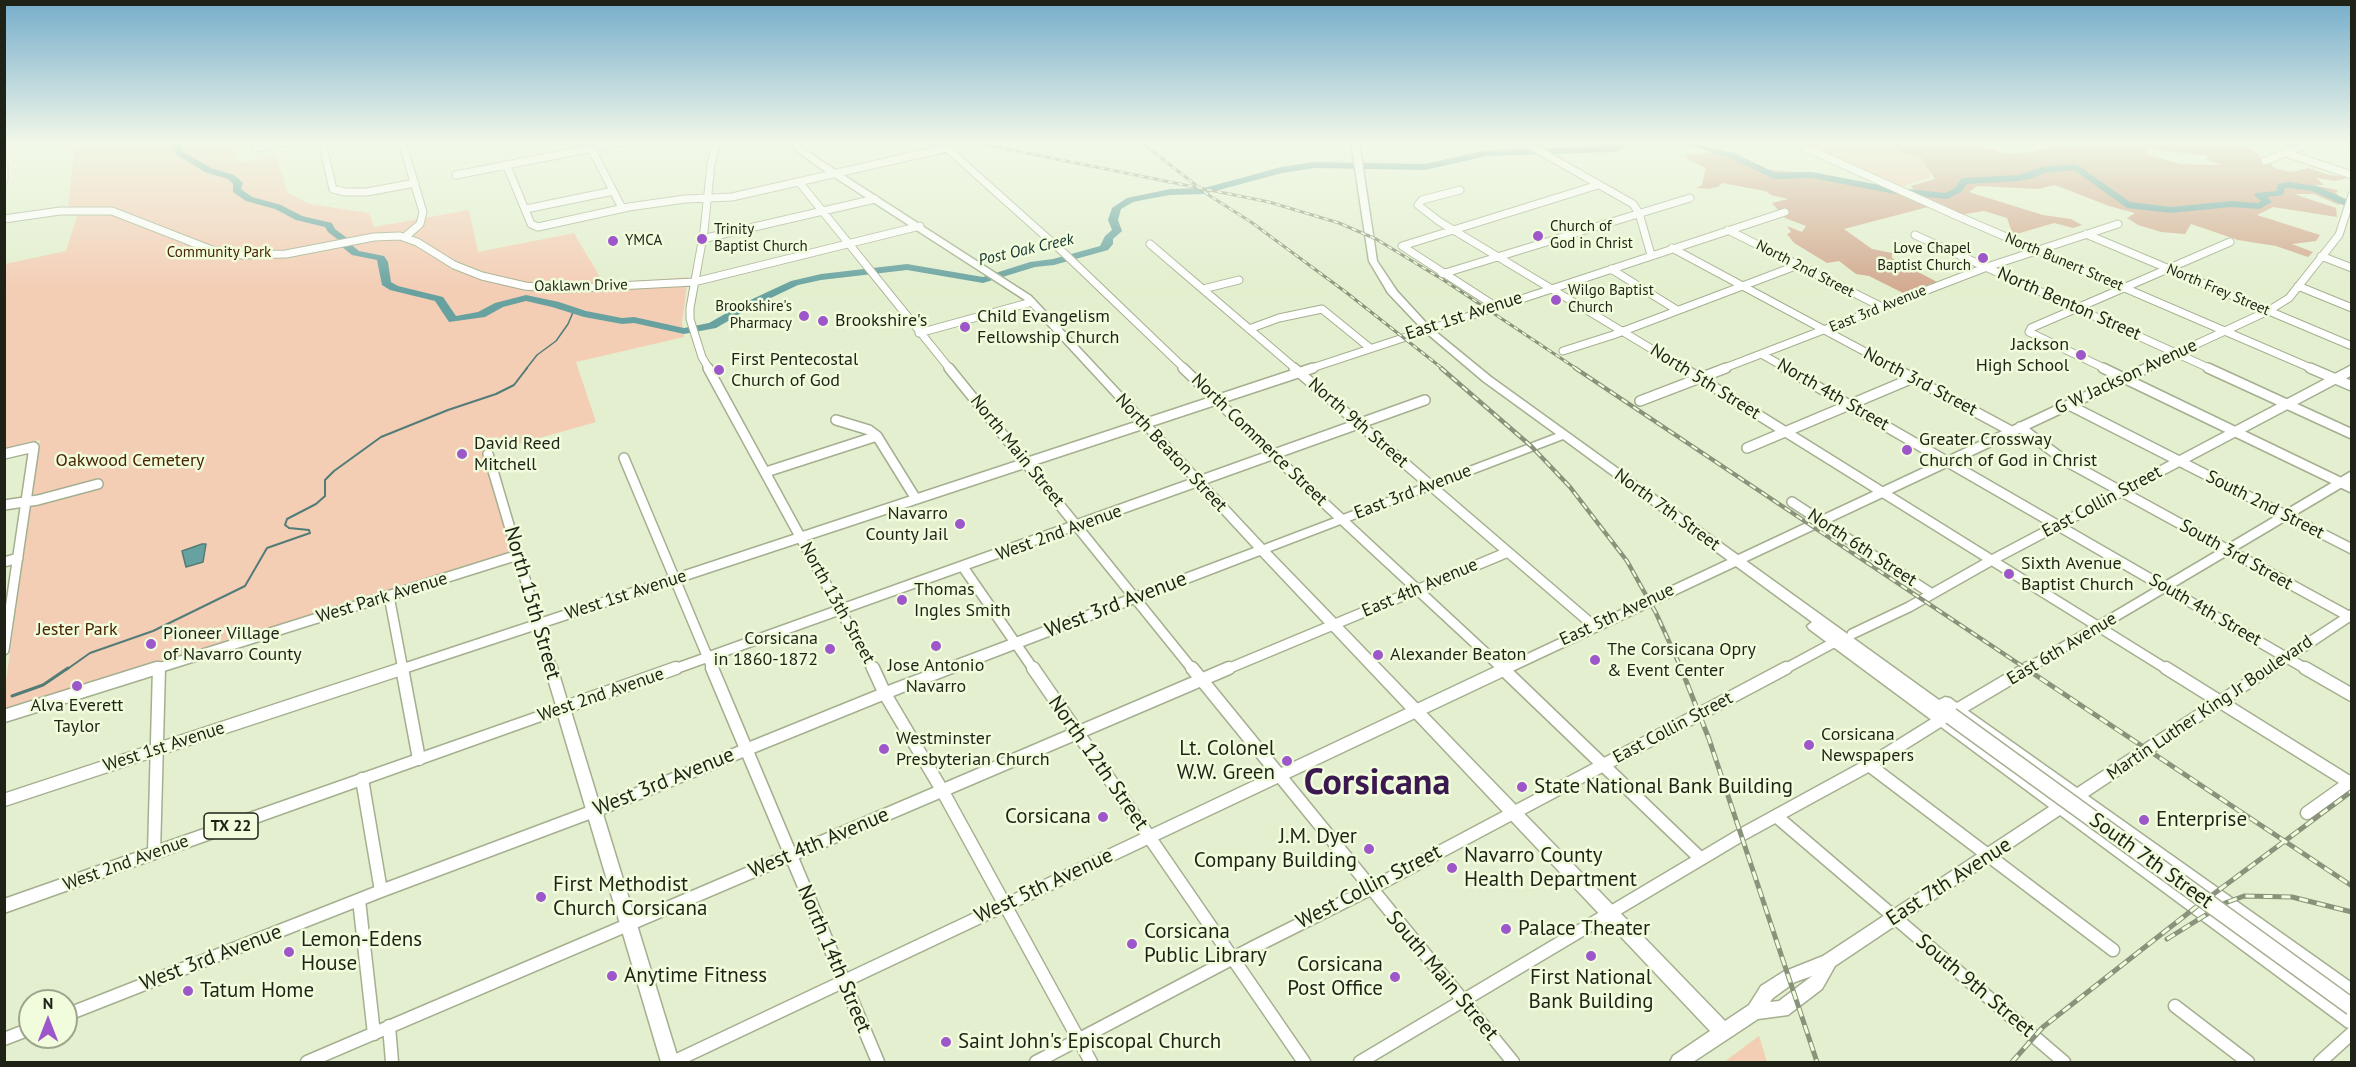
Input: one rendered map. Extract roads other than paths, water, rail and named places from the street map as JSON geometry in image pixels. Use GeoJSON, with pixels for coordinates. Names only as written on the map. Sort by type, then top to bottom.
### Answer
{"type":"FeatureCollection","features":[{"type":"Feature","properties":{"kind":"main road","name":"North Beaton Street"},"geometry":{"type":"LineString","coordinates":[[864,192],[989,271],[1032,302],[1145,423],[1197,483],[1724,1033]]}},
{"type":"Feature","properties":{"kind":"main road","name":"North 7th Street"},"geometry":{"type":"LineString","coordinates":[[1362,192],[1373,261],[1392,293],[1426,329],[1487,379],[1950,715]]}},
{"type":"Feature","properties":{"kind":"main road","name":"East 3rd Avenue"},"geometry":{"type":"LineString","coordinates":[[1262,549],[1564,435]]}},
{"type":"Feature","properties":{"kind":"main road","name":"West 3rd Avenue"},"geometry":{"type":"LineString","coordinates":[[594,811],[885,694],[1262,549]]}},
{"type":"Feature","properties":{"kind":"main road"},"geometry":{"type":"LineString","coordinates":[[1775,588],[1813,606],[1852,634],[1950,715],[2069,803],[2352,1021]]}},
{"type":"Feature","properties":{"kind":"main road"},"geometry":{"type":"LineString","coordinates":[[1775,588],[1798,613],[1835,642],[1950,715]]}},
{"type":"Feature","properties":{"kind":"main road","name":"Martin Luther King Jr Boulevard"},"geometry":{"type":"LineString","coordinates":[[2069,803],[2350,616]]}},
{"type":"Feature","properties":{"kind":"main road","name":"West 2nd Avenue"},"geometry":{"type":"LineString","coordinates":[[4,906],[563,708]]}},
{"type":"Feature","properties":{"kind":"main road","name":"North 15th Street"},"geometry":{"type":"LineString","coordinates":[[563,708],[671,1062]]}},
{"type":"Feature","properties":{"kind":"main road","name":"South 7th Street"},"geometry":{"type":"LineString","coordinates":[[1950,715],[2352,1007]]}},
{"type":"Feature","properties":{"kind":"main road"},"geometry":{"type":"LineString","coordinates":[[2069,803],[2352,993]]}},
{"type":"Feature","properties":{"kind":"main road","name":"East 7th Avenue"},"geometry":{"type":"LineString","coordinates":[[1679,1062],[1755,1011],[1782,1009],[1816,984],[1829,961],[2069,803]]}},
{"type":"Feature","properties":{"kind":"street"},"geometry":{"type":"LineString","coordinates":[[353,192],[368,192]]}},
{"type":"Feature","properties":{"kind":"street"},"geometry":{"type":"LineString","coordinates":[[405,237],[422,220],[423,212],[417,192]]}},
{"type":"Feature","properties":{"kind":"street"},"geometry":{"type":"LineString","coordinates":[[518,192],[531,224],[536,226],[622,208],[752,192]]}},
{"type":"Feature","properties":{"kind":"street"},"geometry":{"type":"LineString","coordinates":[[526,209],[605,192]]}},
{"type":"Feature","properties":{"kind":"street"},"geometry":{"type":"LineString","coordinates":[[614,192],[622,208]]}},
{"type":"Feature","properties":{"kind":"street","name":"North 13th Street"},"geometry":{"type":"LineString","coordinates":[[709,192],[690,319],[702,357],[842,610],[885,694],[942,790],[1003,906],[1091,1062]]}},
{"type":"Feature","properties":{"kind":"street","name":"North Main Street"},"geometry":{"type":"LineString","coordinates":[[806,192],[1370,889]]}},
{"type":"Feature","properties":{"kind":"street","name":"North Commerce Street"},"geometry":{"type":"LineString","coordinates":[[994,192],[1064,253],[1701,859]]}},
{"type":"Feature","properties":{"kind":"street","name":"North 5th Street"},"geometry":{"type":"LineString","coordinates":[[1453,192],[1422,200],[1418,204],[1452,229],[1624,331],[2351,782]]}},
{"type":"Feature","properties":{"kind":"street"},"geometry":{"type":"LineString","coordinates":[[1496,306],[1442,274],[1402,246],[1575,192]]}},
{"type":"Feature","properties":{"kind":"street"},"geometry":{"type":"LineString","coordinates":[[1611,192],[1628,201],[1639,213],[1651,255]]}},
{"type":"Feature","properties":{"kind":"street","name":"North Bunert Street"},"geometry":{"type":"LineString","coordinates":[[1905,192],[2352,386]]}},
{"type":"Feature","properties":{"kind":"street","name":"G W Jackson Avenue"},"geometry":{"type":"LineString","coordinates":[[1820,522],[2268,311],[2289,298],[2339,235],[2349,212],[2351,197]]}},
{"type":"Feature","properties":{"kind":"street"},"geometry":{"type":"LineString","coordinates":[[1442,274],[1690,198]]}},
{"type":"Feature","properties":{"kind":"street"},"geometry":{"type":"LineString","coordinates":[[702,239],[875,199]]}},
{"type":"Feature","properties":{"kind":"street","name":"Oaklawn Drive"},"geometry":{"type":"LineString","coordinates":[[4,219],[74,210],[115,212],[212,250],[242,255],[298,252],[379,236],[405,237],[417,242],[454,266],[498,281],[525,286],[570,289],[694,282],[920,226]]}},
{"type":"Feature","properties":{"kind":"street","name":"East 1st Avenue"},"geometry":{"type":"LineString","coordinates":[[1145,423],[1785,212]]}},
{"type":"Feature","properties":{"kind":"street","name":"East 3rd Avenue"},"geometry":{"type":"LineString","coordinates":[[1640,401],[1987,267],[2118,224]]}},
{"type":"Feature","properties":{"kind":"street","name":"North 2nd Street"},"geometry":{"type":"LineString","coordinates":[[1728,230],[1882,308]]}},
{"type":"Feature","properties":{"kind":"street","name":"North Frey Street"},"geometry":{"type":"LineString","coordinates":[[2086,234],[2352,346]]}},
{"type":"Feature","properties":{"kind":"street","name":"North Benton Street"},"geometry":{"type":"LineString","coordinates":[[1915,236],[2352,434]]}},
{"type":"Feature","properties":{"kind":"street"},"geometry":{"type":"LineString","coordinates":[[2230,242],[2031,328],[2029,332],[2352,488]]}},
{"type":"Feature","properties":{"kind":"street","name":"North 9th Street"},"geometry":{"type":"LineString","coordinates":[[1150,244],[1594,626]]}},
{"type":"Feature","properties":{"kind":"street","name":"North 3rd Street"},"geometry":{"type":"LineString","coordinates":[[1672,248],[1913,378],[2015,429],[2121,492]]}},
{"type":"Feature","properties":{"kind":"street"},"geometry":{"type":"LineString","coordinates":[[818,251],[842,252],[857,256]]}},
{"type":"Feature","properties":{"kind":"street"},"geometry":{"type":"LineString","coordinates":[[2321,256],[2352,268]]}},
{"type":"Feature","properties":{"kind":"street"},"geometry":{"type":"LineString","coordinates":[[1563,351],[1624,331],[1798,266]]}},
{"type":"Feature","properties":{"kind":"street"},"geometry":{"type":"LineString","coordinates":[[1611,269],[1677,310]]}},
{"type":"Feature","properties":{"kind":"street"},"geometry":{"type":"LineString","coordinates":[[1203,290],[1239,280]]}},
{"type":"Feature","properties":{"kind":"street"},"geometry":{"type":"LineString","coordinates":[[2298,286],[2352,308]]}},
{"type":"Feature","properties":{"kind":"street"},"geometry":{"type":"LineString","coordinates":[[919,333],[1032,302]]}},
{"type":"Feature","properties":{"kind":"street"},"geometry":{"type":"LineString","coordinates":[[1249,329],[1279,318],[1322,309],[1370,348]]}},
{"type":"Feature","properties":{"kind":"street","name":"North 4th Street"},"geometry":{"type":"LineString","coordinates":[[1763,355],[2058,525]]}},
{"type":"Feature","properties":{"kind":"street","name":"East Collin Street"},"geometry":{"type":"LineString","coordinates":[[1852,634],[1932,594],[2352,370]]}},
{"type":"Feature","properties":{"kind":"street"},"geometry":{"type":"LineString","coordinates":[[1747,448],[1913,378]]}},
{"type":"Feature","properties":{"kind":"street","name":"West 2nd Avenue"},"geometry":{"type":"LineString","coordinates":[[563,708],[963,567],[1425,400]]}},
{"type":"Feature","properties":{"kind":"street"},"geometry":{"type":"LineString","coordinates":[[2069,405],[2179,461]]}},
{"type":"Feature","properties":{"kind":"street"},"geometry":{"type":"LineString","coordinates":[[836,420],[869,430],[877,436],[916,499]]}},
{"type":"Feature","properties":{"kind":"street","name":"West 1st Avenue"},"geometry":{"type":"LineString","coordinates":[[4,800],[1145,423]]}},
{"type":"Feature","properties":{"kind":"street"},"geometry":{"type":"LineString","coordinates":[[766,472],[877,436]]}},
{"type":"Feature","properties":{"kind":"street"},"geometry":{"type":"LineString","coordinates":[[4,454],[33,447],[4,650]]}},
{"type":"Feature","properties":{"kind":"street","name":"North 15th Street"},"geometry":{"type":"LineString","coordinates":[[488,454],[563,708]]}},
{"type":"Feature","properties":{"kind":"street","name":"North 14th Street"},"geometry":{"type":"LineString","coordinates":[[624,458],[878,1062]]}},
{"type":"Feature","properties":{"kind":"street","name":"South 2nd Street"},"geometry":{"type":"LineString","coordinates":[[2179,461],[2352,549]]}},
{"type":"Feature","properties":{"kind":"street","name":"East 6th Avenue"},"geometry":{"type":"LineString","coordinates":[[1360,1062],[1701,859],[1869,765],[2352,476]]}},
{"type":"Feature","properties":{"kind":"street"},"geometry":{"type":"LineString","coordinates":[[4,505],[26,502],[98,484]]}},
{"type":"Feature","properties":{"kind":"street","name":"South 3rd Street"},"geometry":{"type":"LineString","coordinates":[[2121,492],[2350,616]]}},
{"type":"Feature","properties":{"kind":"street","name":"North 6th Street"},"geometry":{"type":"LineString","coordinates":[[1792,502],[1932,594]]}},
{"type":"Feature","properties":{"kind":"street","name":"East 5th Avenue"},"geometry":{"type":"LineString","coordinates":[[1416,711],[1820,522]]}},
{"type":"Feature","properties":{"kind":"street","name":"South 4th Street"},"geometry":{"type":"LineString","coordinates":[[2058,525],[2352,695]]}},
{"type":"Feature","properties":{"kind":"street","name":"East 4th Avenue"},"geometry":{"type":"LineString","coordinates":[[1332,624],[1508,552]]}},
{"type":"Feature","properties":{"kind":"street","name":"West Park Avenue"},"geometry":{"type":"LineString","coordinates":[[4,716],[518,555]]}},
{"type":"Feature","properties":{"kind":"street"},"geometry":{"type":"LineString","coordinates":[[4,562],[18,558]]}},
{"type":"Feature","properties":{"kind":"street","name":"North 12th Street"},"geometry":{"type":"LineString","coordinates":[[963,567],[1304,1062]]}},
{"type":"Feature","properties":{"kind":"street"},"geometry":{"type":"LineString","coordinates":[[389,596],[419,759]]}},
{"type":"Feature","properties":{"kind":"street","name":"West 4th Avenue"},"geometry":{"type":"LineString","coordinates":[[307,1062],[1332,624]]}},
{"type":"Feature","properties":{"kind":"street","name":"East Collin Street"},"geometry":{"type":"LineString","coordinates":[[1511,813],[1835,642]]}},
{"type":"Feature","properties":{"kind":"street"},"geometry":{"type":"LineString","coordinates":[[154,853],[159,668]]}},
{"type":"Feature","properties":{"kind":"street","name":"West 5th Avenue"},"geometry":{"type":"LineString","coordinates":[[671,1062],[1416,711]]}},
{"type":"Feature","properties":{"kind":"street"},"geometry":{"type":"LineString","coordinates":[[1869,765],[2113,950]]}},
{"type":"Feature","properties":{"kind":"street"},"geometry":{"type":"LineString","coordinates":[[362,779],[381,891]]}},
{"type":"Feature","properties":{"kind":"street"},"geometry":{"type":"LineString","coordinates":[[2307,813],[2351,782]]}},
{"type":"Feature","properties":{"kind":"street","name":"West 3rd Avenue"},"geometry":{"type":"LineString","coordinates":[[78,1010],[381,891],[594,811]]}},
{"type":"Feature","properties":{"kind":"street","name":"West Collin Street"},"geometry":{"type":"LineString","coordinates":[[1036,1062],[1370,889],[1511,813]]}},
{"type":"Feature","properties":{"kind":"street","name":"South 9th Street"},"geometry":{"type":"LineString","coordinates":[[1776,816],[2064,1062]]}},
{"type":"Feature","properties":{"kind":"street","name":"South Main Street"},"geometry":{"type":"LineString","coordinates":[[1370,889],[1514,1062]]}},
{"type":"Feature","properties":{"kind":"street"},"geometry":{"type":"LineString","coordinates":[[359,900],[374,1034]]}},
{"type":"Feature","properties":{"kind":"street"},"geometry":{"type":"LineString","coordinates":[[2175,1006],[2248,1062]]}},
{"type":"Feature","properties":{"kind":"street"},"geometry":{"type":"LineString","coordinates":[[389,1026],[392,1062]]}},
{"type":"Feature","properties":{"kind":"street"},"geometry":{"type":"LineString","coordinates":[[2320,1062],[2352,1033]]}},
{"type":"Feature","properties":{"kind":"water"},"geometry":{"type":"Polygon","coordinates":[[[206,544],[203,562],[186,567],[182,551],[206,544]]]}},
{"type":"Feature","properties":{"kind":"waterway","name":"Post Oak Creek"},"geometry":{"type":"LineString","coordinates":[[239,192],[249,199],[278,207],[299,218],[329,225],[331,230],[344,240]]}},
{"type":"Feature","properties":{"kind":"waterway","name":"Post Oak Creek"},"geometry":{"type":"LineString","coordinates":[[345,244],[356,253],[380,258],[383,262],[386,283],[394,288],[439,299],[453,320],[481,315],[499,305],[526,298],[555,304],[584,314],[622,321],[634,320],[684,331],[712,326],[750,304],[795,283],[821,277],[907,267],[983,280],[1034,264],[1054,262],[1104,248],[1108,244],[1108,238],[1117,231],[1113,220],[1117,208],[1130,200],[1177,192]]}},
{"type":"Feature","properties":{"kind":"waterway","name":"Post Oak Creek"},"geometry":{"type":"LineString","coordinates":[[1908,192],[1947,196],[1955,192]]}},
{"type":"Feature","properties":{"kind":"waterway","name":"Post Oak Creek"},"geometry":{"type":"LineString","coordinates":[[2109,192],[2127,205],[2171,210],[2231,204],[2259,206],[2267,202],[2259,195],[2280,192]]}},
{"type":"Feature","properties":{"kind":"waterway","name":"Post Oak Creek"},"geometry":{"type":"LineString","coordinates":[[2322,192],[2352,206]]}},
{"type":"Feature","properties":{"kind":"waterway"},"geometry":{"type":"LineString","coordinates":[[526,369],[537,355],[556,341],[568,324],[574,310]]}},
{"type":"Feature","properties":{"kind":"waterway"},"geometry":{"type":"LineString","coordinates":[[66,670],[90,653],[153,631],[245,586],[267,548],[310,533],[309,530],[289,528],[285,525],[287,519],[316,504],[325,496],[325,480],[334,471],[381,437],[448,410],[496,394],[514,385],[527,368]]}},
{"type":"Feature","properties":{"kind":"waterway"},"geometry":{"type":"LineString","coordinates":[[12,696],[43,685],[68,668]]}},
{"type":"Feature","properties":{"kind":"railway"},"geometry":{"type":"LineString","coordinates":[[1205,192],[1251,222],[1347,293],[1443,369]]}},
{"type":"Feature","properties":{"kind":"railway"},"geometry":{"type":"LineString","coordinates":[[1218,192],[1269,202],[1339,223],[1376,239],[1445,281],[1577,369]]}},
{"type":"Feature","properties":{"kind":"railway"},"geometry":{"type":"LineString","coordinates":[[1441,368],[1531,446],[1570,487],[1627,561],[1656,613],[1682,670]]}},
{"type":"Feature","properties":{"kind":"railway"},"geometry":{"type":"LineString","coordinates":[[1575,368],[2285,841]]}},
{"type":"Feature","properties":{"kind":"railway"},"geometry":{"type":"LineString","coordinates":[[1681,668],[1709,739],[1817,1062]]}},
{"type":"Feature","properties":{"kind":"railway"},"geometry":{"type":"LineString","coordinates":[[2285,841],[2352,791]]}},
{"type":"Feature","properties":{"kind":"railway"},"geometry":{"type":"LineString","coordinates":[[2012,1062],[2043,1027],[2196,907],[2285,841]]}},
{"type":"Feature","properties":{"kind":"railway"},"geometry":{"type":"LineString","coordinates":[[2285,841],[2352,886]]}},
{"type":"Feature","properties":{"kind":"railway"},"geometry":{"type":"LineString","coordinates":[[2167,939],[2225,903],[2244,896],[2292,897],[2352,912]]}},
{"type":"Feature","properties":{"kind":"place","name":"Church of God in Christ"},"geometry":{"type":"Point","coordinates":[1538,236]}},
{"type":"Feature","properties":{"kind":"place","name":"Trinity Baptist Church"},"geometry":{"type":"Point","coordinates":[702,239]}},
{"type":"Feature","properties":{"kind":"place","name":"YMCA"},"geometry":{"type":"Point","coordinates":[613,241]}},
{"type":"Feature","properties":{"kind":"place","name":"Love Chapel Baptist Church"},"geometry":{"type":"Point","coordinates":[1983,258]}},
{"type":"Feature","properties":{"kind":"place","name":"Wilgo Baptist Church"},"geometry":{"type":"Point","coordinates":[1556,300]}},
{"type":"Feature","properties":{"kind":"place","name":"Brookshire's Pharmacy"},"geometry":{"type":"Point","coordinates":[804,316]}},
{"type":"Feature","properties":{"kind":"place","name":"Brookshire's"},"geometry":{"type":"Point","coordinates":[823,321]}},
{"type":"Feature","properties":{"kind":"place","name":"Child Evangelism Fellowship Church"},"geometry":{"type":"Point","coordinates":[965,327]}},
{"type":"Feature","properties":{"kind":"place","name":"Jackson High School"},"geometry":{"type":"Point","coordinates":[2081,355]}},
{"type":"Feature","properties":{"kind":"place","name":"First Pentecostal Church of God"},"geometry":{"type":"Point","coordinates":[719,370]}},
{"type":"Feature","properties":{"kind":"place","name":"Greater Crossway Church of God in Christ"},"geometry":{"type":"Point","coordinates":[1907,450]}},
{"type":"Feature","properties":{"kind":"place","name":"David Reed Mitchell"},"geometry":{"type":"Point","coordinates":[462,454]}},
{"type":"Feature","properties":{"kind":"place","name":"Navarro County Jail"},"geometry":{"type":"Point","coordinates":[960,524]}},
{"type":"Feature","properties":{"kind":"place","name":"Sixth Avenue Baptist Church"},"geometry":{"type":"Point","coordinates":[2009,574]}},
{"type":"Feature","properties":{"kind":"place","name":"Thomas Ingles Smith"},"geometry":{"type":"Point","coordinates":[902,600]}},
{"type":"Feature","properties":{"kind":"place","name":"Pioneer Village of Navarro County"},"geometry":{"type":"Point","coordinates":[151,644]}},
{"type":"Feature","properties":{"kind":"place","name":"Jose Antonio Navarro"},"geometry":{"type":"Point","coordinates":[936,646]}},
{"type":"Feature","properties":{"kind":"place","name":"Corsicana in 1860-1872"},"geometry":{"type":"Point","coordinates":[830,649]}},
{"type":"Feature","properties":{"kind":"place","name":"Alexander Beaton"},"geometry":{"type":"Point","coordinates":[1378,655]}},
{"type":"Feature","properties":{"kind":"place","name":"The Corsicana Opry & Event Center"},"geometry":{"type":"Point","coordinates":[1595,660]}},
{"type":"Feature","properties":{"kind":"place","name":"Alva Everett Taylor"},"geometry":{"type":"Point","coordinates":[77,686]}},
{"type":"Feature","properties":{"kind":"place","name":"Corsicana Newspapers"},"geometry":{"type":"Point","coordinates":[1809,745]}},
{"type":"Feature","properties":{"kind":"place","name":"Westminster Presbyterian Church"},"geometry":{"type":"Point","coordinates":[884,749]}},
{"type":"Feature","properties":{"kind":"place","name":"Lt. Colonel W.W. Green"},"geometry":{"type":"Point","coordinates":[1287,761]}},
{"type":"Feature","properties":{"kind":"place","name":"State National Bank Building"},"geometry":{"type":"Point","coordinates":[1522,787]}},
{"type":"Feature","properties":{"kind":"place","name":"Corsicana"},"geometry":{"type":"Point","coordinates":[1103,817]}},
{"type":"Feature","properties":{"kind":"place","name":"Enterprise"},"geometry":{"type":"Point","coordinates":[2144,820]}},
{"type":"Feature","properties":{"kind":"place","name":"J.M. Dyer Company Building"},"geometry":{"type":"Point","coordinates":[1369,849]}},
{"type":"Feature","properties":{"kind":"place","name":"Navarro County Health Department"},"geometry":{"type":"Point","coordinates":[1452,868]}},
{"type":"Feature","properties":{"kind":"place","name":"First Methodist Church Corsicana"},"geometry":{"type":"Point","coordinates":[541,897]}},
{"type":"Feature","properties":{"kind":"place","name":"Palace Theater"},"geometry":{"type":"Point","coordinates":[1506,929]}},
{"type":"Feature","properties":{"kind":"place","name":"Corsicana Public Library"},"geometry":{"type":"Point","coordinates":[1132,944]}},
{"type":"Feature","properties":{"kind":"place","name":"Lemon-Edens House"},"geometry":{"type":"Point","coordinates":[289,952]}},
{"type":"Feature","properties":{"kind":"place","name":"First National Bank Building"},"geometry":{"type":"Point","coordinates":[1591,956]}},
{"type":"Feature","properties":{"kind":"place","name":"Anytime Fitness"},"geometry":{"type":"Point","coordinates":[612,976]}},
{"type":"Feature","properties":{"kind":"place","name":"Corsicana Post Office"},"geometry":{"type":"Point","coordinates":[1395,977]}},
{"type":"Feature","properties":{"kind":"place","name":"Tatum Home"},"geometry":{"type":"Point","coordinates":[188,991]}},
{"type":"Feature","properties":{"kind":"place","name":"Saint John's Episcopal Church"},"geometry":{"type":"Point","coordinates":[946,1042]}},
{"type":"Feature","properties":{"kind":"district","name":"Corsicana"},"geometry":{"type":"Point","coordinates":[1377,784]}},
{"type":"Feature","properties":{"kind":"park label","name":"Community Park"},"geometry":{"type":"Point","coordinates":[219,253]}},
{"type":"Feature","properties":{"kind":"park label","name":"Oakwood Cemetery"},"geometry":{"type":"Point","coordinates":[130,461]}},
{"type":"Feature","properties":{"kind":"park label","name":"Jester Park"},"geometry":{"type":"Point","coordinates":[77,630]}}]}
